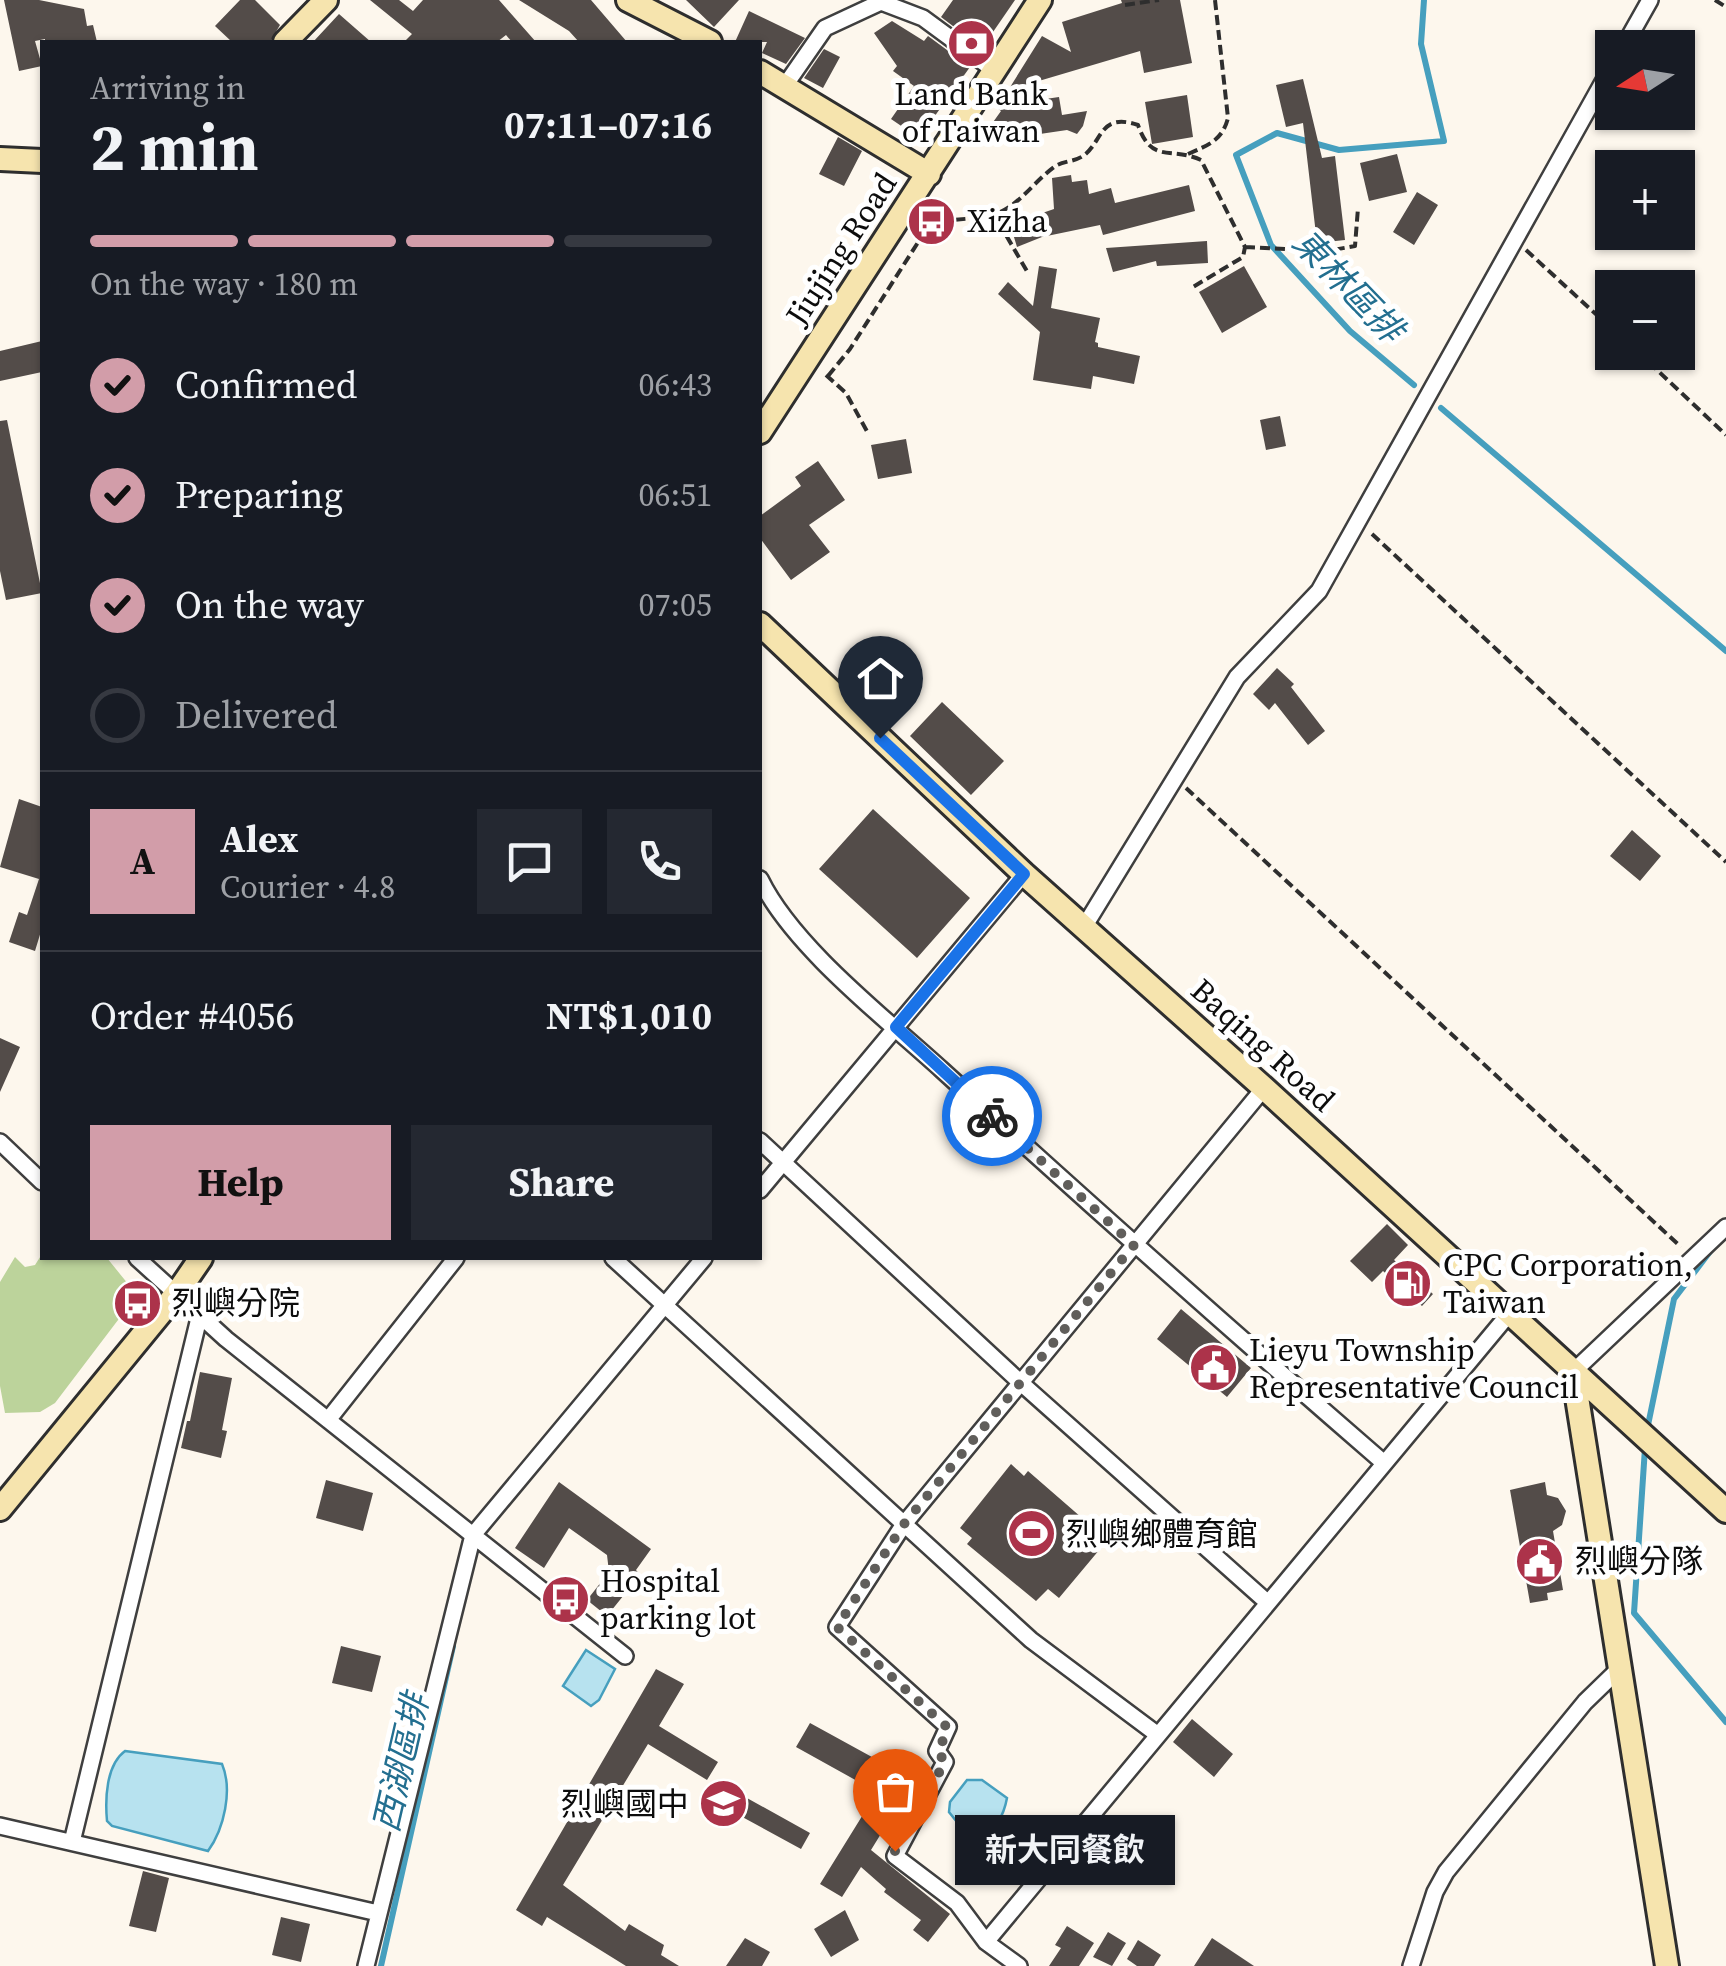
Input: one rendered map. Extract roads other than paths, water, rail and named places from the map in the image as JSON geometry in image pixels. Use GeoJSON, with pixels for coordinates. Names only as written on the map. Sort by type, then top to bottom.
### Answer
{"type":"FeatureCollection","features":[{"type":"Feature","properties":{"kind":"main road"},"geometry":{"type":"LineString","coordinates":[[287,40],[326,0]]}},
{"type":"Feature","properties":{"kind":"main road"},"geometry":{"type":"LineString","coordinates":[[628,0],[694,38]]}},
{"type":"Feature","properties":{"kind":"main road","name":"Jiujing Road"},"geometry":{"type":"LineString","coordinates":[[762,429],[1040,0]]}},
{"type":"Feature","properties":{"kind":"main road"},"geometry":{"type":"LineString","coordinates":[[762,73],[929,174]]}},
{"type":"Feature","properties":{"kind":"main road"},"geometry":{"type":"LineString","coordinates":[[0,160],[40,160]]}},
{"type":"Feature","properties":{"kind":"main road","name":"Baqing Road"},"geometry":{"type":"LineString","coordinates":[[762,626],[1024,874],[1264,1088],[1726,1512]]}},
{"type":"Feature","properties":{"kind":"main road"},"geometry":{"type":"LineString","coordinates":[[0,1509],[200,1260]]}},
{"type":"Feature","properties":{"kind":"main road"},"geometry":{"type":"LineString","coordinates":[[1574,1372],[1668,1966]]}},
{"type":"Feature","properties":{"kind":"street"},"geometry":{"type":"LineString","coordinates":[[1633,30],[1650,0]]}},
{"type":"Feature","properties":{"kind":"street"},"geometry":{"type":"LineString","coordinates":[[784,87],[825,28],[881,2],[923,18],[995,71]]}},
{"type":"Feature","properties":{"kind":"street"},"geometry":{"type":"LineString","coordinates":[[1084,927],[1237,677],[1319,590],[1595,96]]}},
{"type":"Feature","properties":{"kind":"street"},"geometry":{"type":"LineString","coordinates":[[762,1188],[1024,874]]}},
{"type":"Feature","properties":{"kind":"street"},"geometry":{"type":"LineString","coordinates":[[762,881],[785,921],[896,1027],[1134,1245],[1384,1464]]}},
{"type":"Feature","properties":{"kind":"street"},"geometry":{"type":"LineString","coordinates":[[1019,1966],[986,1942],[957,1904],[895,1856],[945,1762],[938,1752],[948,1728],[837,1627],[904,1524],[1264,1088]]}},
{"type":"Feature","properties":{"kind":"street"},"geometry":{"type":"LineString","coordinates":[[0,1142],[40,1180]]}},
{"type":"Feature","properties":{"kind":"street"},"geometry":{"type":"LineString","coordinates":[[762,1143],[1021,1383],[1268,1603]]}},
{"type":"Feature","properties":{"kind":"street"},"geometry":{"type":"LineString","coordinates":[[1574,1372],[1726,1227]]}},
{"type":"Feature","properties":{"kind":"street"},"geometry":{"type":"LineString","coordinates":[[139,1260],[328,1420],[625,1656]]}},
{"type":"Feature","properties":{"kind":"street"},"geometry":{"type":"LineString","coordinates":[[328,1420],[454,1260]]}},
{"type":"Feature","properties":{"kind":"street"},"geometry":{"type":"LineString","coordinates":[[615,1260],[1032,1640],[1158,1735]]}},
{"type":"Feature","properties":{"kind":"street"},"geometry":{"type":"LineString","coordinates":[[366,1966],[472,1535],[702,1260]]}},
{"type":"Feature","properties":{"kind":"street"},"geometry":{"type":"LineString","coordinates":[[72,1842],[200,1314]]}},
{"type":"Feature","properties":{"kind":"street"},"geometry":{"type":"LineString","coordinates":[[986,1942],[1508,1314]]}},
{"type":"Feature","properties":{"kind":"street"},"geometry":{"type":"LineString","coordinates":[[1411,1966],[1435,1892],[1446,1872],[1585,1702],[1619,1669]]}},
{"type":"Feature","properties":{"kind":"street"},"geometry":{"type":"LineString","coordinates":[[0,1826],[378,1912]]}},
{"type":"Feature","properties":{"kind":"water"},"geometry":{"type":"Polygon","coordinates":[[[586,1650],[615,1669],[599,1700],[591,1706],[563,1686],[586,1650]]]}},
{"type":"Feature","properties":{"kind":"water"},"geometry":{"type":"Polygon","coordinates":[[[125,1751],[222,1764],[227,1785],[225,1809],[208,1851],[112,1826],[107,1821],[110,1774],[125,1751]]]}},
{"type":"Feature","properties":{"kind":"water"},"geometry":{"type":"Polygon","coordinates":[[[967,1780],[982,1780],[1007,1798],[999,1820],[983,1834],[957,1822],[949,1812],[950,1802],[967,1780]]]}},
{"type":"Feature","properties":{"kind":"waterway","name":"東林區排"},"geometry":{"type":"LineString","coordinates":[[1414,385],[1350,331],[1271,245],[1236,155],[1277,133],[1339,150],[1444,141],[1421,44],[1424,0]]}},
{"type":"Feature","properties":{"kind":"waterway","name":"東林區排"},"geometry":{"type":"LineString","coordinates":[[1441,408],[1726,651]]}},
{"type":"Feature","properties":{"kind":"waterway","name":"東林區排"},"geometry":{"type":"LineString","coordinates":[[1647,1430],[1674,1299],[1712,1249]]}},
{"type":"Feature","properties":{"kind":"waterway"},"geometry":{"type":"LineString","coordinates":[[1645,1448],[1634,1613],[1726,1722]]}},
{"type":"Feature","properties":{"kind":"waterway","name":"西湖區排"},"geometry":{"type":"LineString","coordinates":[[381,1966],[453,1646]]}},
{"type":"Feature","properties":{"kind":"place","name":"Land Bank of Taiwan"},"geometry":{"type":"Point","coordinates":[971,44]}},
{"type":"Feature","properties":{"kind":"place","name":"Xizha"},"geometry":{"type":"Point","coordinates":[932,221]}},
{"type":"Feature","properties":{"kind":"place","name":"CPC Corporation, Taiwan"},"geometry":{"type":"Point","coordinates":[1408,1283]}},
{"type":"Feature","properties":{"kind":"place","name":"烈嶼分院"},"geometry":{"type":"Point","coordinates":[137,1303]}},
{"type":"Feature","properties":{"kind":"place","name":"Lieyu Township Representative Council"},"geometry":{"type":"Point","coordinates":[1214,1368]}},
{"type":"Feature","properties":{"kind":"place","name":"烈嶼鄉體育館"},"geometry":{"type":"Point","coordinates":[1031,1534]}},
{"type":"Feature","properties":{"kind":"place","name":"烈嶼分隊"},"geometry":{"type":"Point","coordinates":[1540,1561]}},
{"type":"Feature","properties":{"kind":"place","name":"Hospital parking lot"},"geometry":{"type":"Point","coordinates":[565,1599]}},
{"type":"Feature","properties":{"kind":"place","name":"烈嶼國中"},"geometry":{"type":"Point","coordinates":[724,1804]}},
{"type":"Feature","properties":{"kind":"place","name":"新大同餐飲"},"geometry":{"type":"Point","coordinates":[895,1851]}}]}
